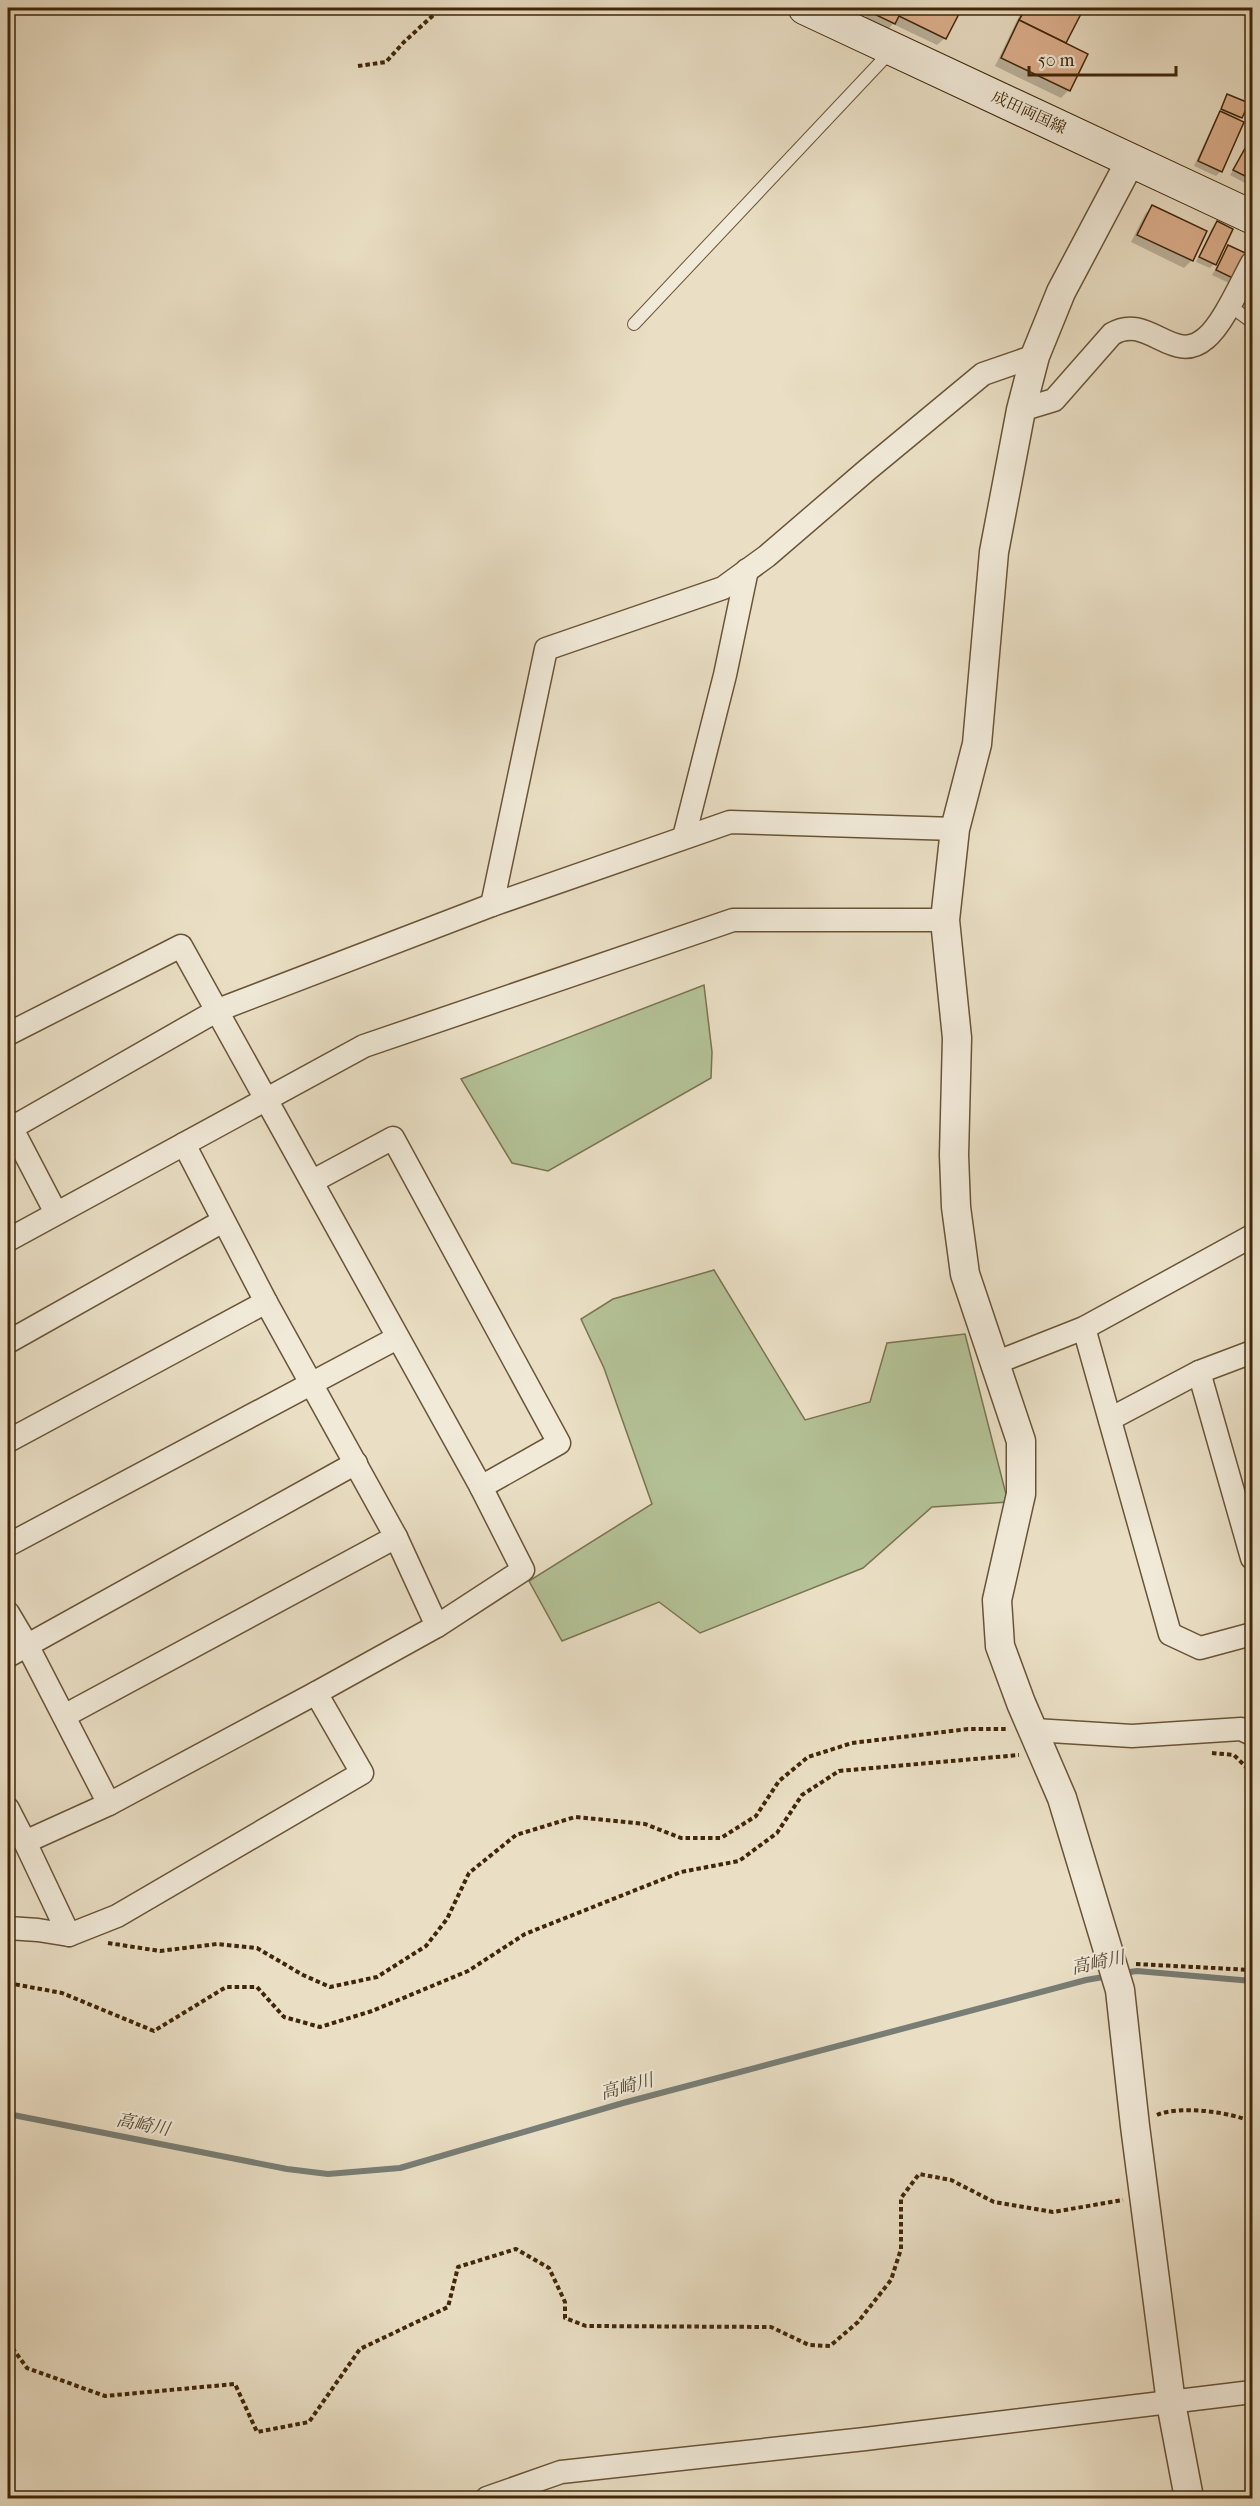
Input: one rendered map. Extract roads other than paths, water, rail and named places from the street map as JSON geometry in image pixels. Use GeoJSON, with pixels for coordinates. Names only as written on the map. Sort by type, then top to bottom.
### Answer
{"type":"FeatureCollection","features":[{"type":"Feature","properties":{"kind":"main road","name":"成田両国線"},"geometry":{"type":"LineString","coordinates":[[805,8],[1252,217]]}},
{"type":"Feature","properties":{"kind":"street"},"geometry":{"type":"LineString","coordinates":[[1131,160],[1061,292],[1035,357],[1021,410],[994,552],[977,744],[955,829],[945,920],[957,1038],[956,1207],[965,1274],[1022,1441],[1021,1494],[997,1600],[1000,1646],[1062,1798],[1120,1990],[1171,2403],[1189,2499]]}},
{"type":"Feature","properties":{"kind":"street"},"geometry":{"type":"LineString","coordinates":[[1021,410],[1054,400],[1112,334],[1122,328],[1136,327],[1186,348],[1197,345],[1208,337],[1252,263]]}},
{"type":"Feature","properties":{"kind":"street"},"geometry":{"type":"LineString","coordinates":[[492,905],[546,649],[723,588],[767,556],[982,374],[1035,357]]}},
{"type":"Feature","properties":{"kind":"street"},"geometry":{"type":"LineString","coordinates":[[684,837],[725,675],[747,570]]}},
{"type":"Feature","properties":{"kind":"street"},"geometry":{"type":"LineString","coordinates":[[56,1213],[9,1126],[218,1011],[492,905],[730,822],[955,829]]}},
{"type":"Feature","properties":{"kind":"street"},"geometry":{"type":"LineString","coordinates":[[8,1240],[364,1046],[733,920],[945,920]]}},
{"type":"Feature","properties":{"kind":"street"},"geometry":{"type":"LineString","coordinates":[[8,1034],[181,946],[481,1487],[523,1570],[437,1626],[316,1693],[109,1804],[25,1842]]}},
{"type":"Feature","properties":{"kind":"street"},"geometry":{"type":"LineString","coordinates":[[313,1181],[393,1138],[559,1443],[481,1487]]}},
{"type":"Feature","properties":{"kind":"street"},"geometry":{"type":"LineString","coordinates":[[184,1144],[266,1302],[396,1537],[437,1626]]}},
{"type":"Feature","properties":{"kind":"street"},"geometry":{"type":"LineString","coordinates":[[8,1342],[223,1221]]}},
{"type":"Feature","properties":{"kind":"street"},"geometry":{"type":"LineString","coordinates":[[995,1362],[1084,1328],[1252,1236]]}},
{"type":"Feature","properties":{"kind":"street"},"geometry":{"type":"LineString","coordinates":[[8,1441],[266,1302]]}},
{"type":"Feature","properties":{"kind":"street"},"geometry":{"type":"LineString","coordinates":[[1084,1328],[1170,1634],[1200,1648],[1252,1634]]}},
{"type":"Feature","properties":{"kind":"street"},"geometry":{"type":"LineString","coordinates":[[8,1545],[397,1338]]}},
{"type":"Feature","properties":{"kind":"street"},"geometry":{"type":"LineString","coordinates":[[1110,1419],[1199,1372],[1252,1352]]}},
{"type":"Feature","properties":{"kind":"street"},"geometry":{"type":"LineString","coordinates":[[1199,1372],[1252,1558]]}},
{"type":"Feature","properties":{"kind":"street"},"geometry":{"type":"LineString","coordinates":[[17,1650],[356,1463]]}},
{"type":"Feature","properties":{"kind":"street"},"geometry":{"type":"LineString","coordinates":[[64,1716],[396,1537]]}},
{"type":"Feature","properties":{"kind":"street"},"geometry":{"type":"LineString","coordinates":[[8,1613],[17,1650],[64,1716],[109,1804]]}},
{"type":"Feature","properties":{"kind":"street"},"geometry":{"type":"LineString","coordinates":[[8,1928],[69,1935],[117,1916],[362,1773],[316,1693]]}},
{"type":"Feature","properties":{"kind":"street"},"geometry":{"type":"LineString","coordinates":[[1039,1741],[1242,1729],[1252,1734]]}},
{"type":"Feature","properties":{"kind":"street"},"geometry":{"type":"LineString","coordinates":[[8,1809],[69,1935]]}},
{"type":"Feature","properties":{"kind":"street"},"geometry":{"type":"LineString","coordinates":[[488,2499],[561,2472],[1252,2392]]}},
{"type":"Feature","properties":{"kind":"lane"},"geometry":{"type":"LineString","coordinates":[[634,324],[893,49]]}},
{"type":"Feature","properties":{"kind":"lane"},"geometry":{"type":"LineString","coordinates":[[1229,305],[1252,322]]}},
{"type":"Feature","properties":{"kind":"waterway","name":"高崎川"},"geometry":{"type":"LineString","coordinates":[[1122,1973],[1137,1971],[1252,1981]]}},
{"type":"Feature","properties":{"kind":"waterway","name":"高崎川"},"geometry":{"type":"LineString","coordinates":[[8,2114],[287,2169],[328,2174],[400,2168],[623,2103],[1086,1980],[1109,1976]]}}]}
